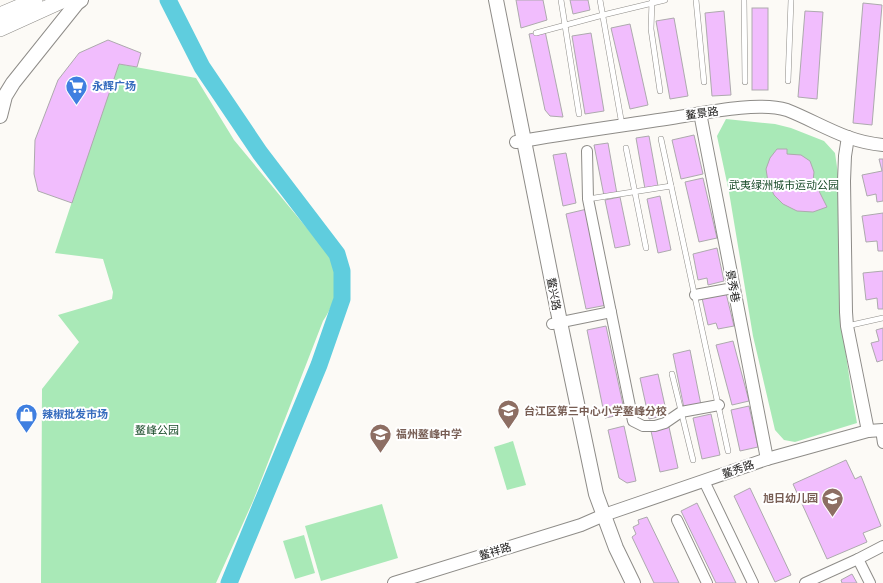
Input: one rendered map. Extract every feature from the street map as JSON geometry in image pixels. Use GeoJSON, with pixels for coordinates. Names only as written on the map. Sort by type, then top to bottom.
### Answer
{"type":"FeatureCollection","features":[{"type":"Feature","properties":{"kind":"main road"},"geometry":{"type":"LineString","coordinates":[[0,15],[35,0]]}},
{"type":"Feature","properties":{"kind":"main road"},"geometry":{"type":"LineString","coordinates":[[0,30],[64,0]]}},
{"type":"Feature","properties":{"kind":"main road"},"geometry":{"type":"LineString","coordinates":[[0,116],[6,96],[13,83],[81,0]]}},
{"type":"Feature","properties":{"kind":"main road","name":"鳌兴路"},"geometry":{"type":"LineString","coordinates":[[487,0],[520,142]]}},
{"type":"Feature","properties":{"kind":"main road","name":"鳌兴路"},"geometry":{"type":"LineString","coordinates":[[496,0],[520,142],[589,499],[600,517],[633,583]]}},
{"type":"Feature","properties":{"kind":"main road","name":"鳌兴路"},"geometry":{"type":"LineString","coordinates":[[600,517],[606,550],[622,583]]}},
{"type":"Feature","properties":{"kind":"street","name":"鳌景路"},"geometry":{"type":"LineString","coordinates":[[520,142],[700,113],[749,107],[781,108],[794,112],[831,131],[863,142],[883,145]]}},
{"type":"Feature","properties":{"kind":"street","name":"景秀巷"},"geometry":{"type":"LineString","coordinates":[[700,113],[767,459]]}},
{"type":"Feature","properties":{"kind":"street"},"geometry":{"type":"LineString","coordinates":[[848,137],[845,156],[844,182],[845,301],[847,326],[868,431]]}},
{"type":"Feature","properties":{"kind":"street"},"geometry":{"type":"LineString","coordinates":[[586,151],[588,199],[633,421],[644,426],[655,426],[665,423],[681,412],[719,405]]}},
{"type":"Feature","properties":{"kind":"street"},"geometry":{"type":"LineString","coordinates":[[695,296],[733,288]]}},
{"type":"Feature","properties":{"kind":"street"},"geometry":{"type":"LineString","coordinates":[[556,323],[611,312]]}},
{"type":"Feature","properties":{"kind":"street"},"geometry":{"type":"LineString","coordinates":[[882,430],[883,443]]}},
{"type":"Feature","properties":{"kind":"street","name":"鳌秀路"},"geometry":{"type":"LineString","coordinates":[[600,517],[767,459],[868,431],[882,430]]}},
{"type":"Feature","properties":{"kind":"street"},"geometry":{"type":"LineString","coordinates":[[704,481],[753,583]]}},
{"type":"Feature","properties":{"kind":"street","name":"鳌祥路"},"geometry":{"type":"LineString","coordinates":[[394,583],[574,527],[600,517]]}},
{"type":"Feature","properties":{"kind":"street"},"geometry":{"type":"LineString","coordinates":[[677,520],[706,583]]}},
{"type":"Feature","properties":{"kind":"street"},"geometry":{"type":"LineString","coordinates":[[805,583],[883,546]]}},
{"type":"Feature","properties":{"kind":"street"},"geometry":{"type":"LineString","coordinates":[[858,559],[870,583]]}},
{"type":"Feature","properties":{"kind":"lane"},"geometry":{"type":"LineString","coordinates":[[561,0],[579,114]]}},
{"type":"Feature","properties":{"kind":"lane"},"geometry":{"type":"LineString","coordinates":[[600,0],[622,125]]}},
{"type":"Feature","properties":{"kind":"lane"},"geometry":{"type":"LineString","coordinates":[[536,33],[652,1],[665,0]]}},
{"type":"Feature","properties":{"kind":"lane"},"geometry":{"type":"LineString","coordinates":[[696,0],[704,82]]}},
{"type":"Feature","properties":{"kind":"lane"},"geometry":{"type":"LineString","coordinates":[[744,0],[745,82]]}},
{"type":"Feature","properties":{"kind":"lane"},"geometry":{"type":"LineString","coordinates":[[788,81],[791,0]]}},
{"type":"Feature","properties":{"kind":"lane"},"geometry":{"type":"LineString","coordinates":[[652,1],[651,29],[660,91]]}},
{"type":"Feature","properties":{"kind":"lane"},"geometry":{"type":"LineString","coordinates":[[661,139],[728,451]]}},
{"type":"Feature","properties":{"kind":"lane"},"geometry":{"type":"LineString","coordinates":[[626,148],[646,248]]}},
{"type":"Feature","properties":{"kind":"lane"},"geometry":{"type":"LineString","coordinates":[[588,199],[671,186]]}},
{"type":"Feature","properties":{"kind":"lane"},"geometry":{"type":"LineString","coordinates":[[847,326],[883,318]]}},
{"type":"Feature","properties":{"kind":"lane"},"geometry":{"type":"LineString","coordinates":[[672,374],[693,460]]}},
{"type":"Feature","properties":{"kind":"green space","name":"鳌峰公园"},"geometry":{"type":"Polygon","coordinates":[[[119,64],[196,78],[234,140],[330,256],[335,274],[336,290],[332,305],[323,321],[253,501],[216,583],[41,583],[42,389],[79,342],[58,315],[112,299],[113,292],[103,259],[55,253],[119,64]]]}},
{"type":"Feature","properties":{"kind":"green space","name":"武夷绿洲城市运动公园"},"geometry":{"type":"Polygon","coordinates":[[[726,119],[775,124],[791,128],[824,141],[835,153],[840,188],[843,334],[857,423],[795,442],[784,440],[775,430],[753,336],[729,192],[717,136],[726,119]]]}},
{"type":"Feature","properties":{"kind":"green space"},"geometry":{"type":"Polygon","coordinates":[[[513,441],[526,485],[507,490],[494,447],[513,441]]]}},
{"type":"Feature","properties":{"kind":"green space"},"geometry":{"type":"Polygon","coordinates":[[[382,504],[398,558],[321,581],[305,526],[382,504]]]}},
{"type":"Feature","properties":{"kind":"green space"},"geometry":{"type":"Polygon","coordinates":[[[304,535],[315,573],[295,579],[283,541],[304,535]]]}},
{"type":"Feature","properties":{"kind":"building"},"geometry":{"type":"Polygon","coordinates":[[[516,0],[543,0],[547,20],[521,28],[516,0]]]}},
{"type":"Feature","properties":{"kind":"building"},"geometry":{"type":"Polygon","coordinates":[[[570,0],[588,0],[590,10],[573,14],[570,0]]]}},
{"type":"Feature","properties":{"kind":"building"},"geometry":{"type":"Polygon","coordinates":[[[863,3],[882,5],[872,125],[853,123],[863,3]]]}},
{"type":"Feature","properties":{"kind":"building"},"geometry":{"type":"Polygon","coordinates":[[[752,8],[768,8],[768,90],[752,90],[752,8]]]}},
{"type":"Feature","properties":{"kind":"building"},"geometry":{"type":"Polygon","coordinates":[[[724,11],[731,95],[712,96],[705,13],[724,11]]]}},
{"type":"Feature","properties":{"kind":"building"},"geometry":{"type":"Polygon","coordinates":[[[805,11],[823,12],[817,99],[798,97],[805,11]]]}},
{"type":"Feature","properties":{"kind":"building"},"geometry":{"type":"Polygon","coordinates":[[[674,18],[688,96],[670,99],[656,21],[674,18]]]}},
{"type":"Feature","properties":{"kind":"building"},"geometry":{"type":"Polygon","coordinates":[[[630,24],[648,105],[630,109],[611,28],[630,24]]]}},
{"type":"Feature","properties":{"kind":"building"},"geometry":{"type":"Polygon","coordinates":[[[545,31],[563,117],[550,116],[545,110],[529,34],[545,31]]]}},
{"type":"Feature","properties":{"kind":"building"},"geometry":{"type":"Polygon","coordinates":[[[591,33],[604,111],[585,114],[572,36],[591,33]]]}},
{"type":"Feature","properties":{"kind":"building","name":"永辉广场"},"geometry":{"type":"Polygon","coordinates":[[[108,40],[141,53],[137,67],[119,64],[72,203],[38,191],[34,174],[35,140],[58,80],[79,53],[108,40]]]}},
{"type":"Feature","properties":{"kind":"building"},"geometry":{"type":"Polygon","coordinates":[[[694,135],[703,174],[681,179],[672,140],[694,135]]]}},
{"type":"Feature","properties":{"kind":"building"},"geometry":{"type":"Polygon","coordinates":[[[649,136],[658,186],[645,189],[636,138],[649,136]]]}},
{"type":"Feature","properties":{"kind":"building"},"geometry":{"type":"Polygon","coordinates":[[[608,143],[617,194],[604,196],[594,145],[608,143]]]}},
{"type":"Feature","properties":{"kind":"building"},"geometry":{"type":"Polygon","coordinates":[[[777,149],[787,149],[787,154],[801,155],[810,161],[814,172],[813,181],[801,192],[817,187],[827,207],[813,212],[797,211],[783,204],[774,195],[768,182],[766,169],[770,158],[777,149]]]}},
{"type":"Feature","properties":{"kind":"building"},"geometry":{"type":"Polygon","coordinates":[[[566,153],[576,203],[563,206],[553,155],[566,153]]]}},
{"type":"Feature","properties":{"kind":"building"},"geometry":{"type":"Polygon","coordinates":[[[879,159],[883,159],[883,201],[877,202],[876,194],[867,196],[862,175],[882,171],[879,159]]]}},
{"type":"Feature","properties":{"kind":"building"},"geometry":{"type":"Polygon","coordinates":[[[703,178],[717,238],[699,242],[685,182],[703,178]]]}},
{"type":"Feature","properties":{"kind":"building"},"geometry":{"type":"Polygon","coordinates":[[[660,196],[671,250],[658,253],[647,199],[660,196]]]}},
{"type":"Feature","properties":{"kind":"building"},"geometry":{"type":"Polygon","coordinates":[[[620,197],[630,245],[615,248],[605,200],[620,197]]]}},
{"type":"Feature","properties":{"kind":"building"},"geometry":{"type":"Polygon","coordinates":[[[587,209],[607,305],[586,309],[566,214],[587,209]]]}},
{"type":"Feature","properties":{"kind":"building"},"geometry":{"type":"Polygon","coordinates":[[[883,213],[883,251],[878,251],[877,241],[866,242],[862,216],[883,213]]]}},
{"type":"Feature","properties":{"kind":"building"},"geometry":{"type":"Polygon","coordinates":[[[717,248],[724,281],[708,285],[707,278],[698,280],[693,254],[717,248]]]}},
{"type":"Feature","properties":{"kind":"building"},"geometry":{"type":"Polygon","coordinates":[[[883,271],[883,309],[878,309],[877,298],[866,300],[863,273],[883,271]]]}},
{"type":"Feature","properties":{"kind":"building"},"geometry":{"type":"Polygon","coordinates":[[[726,293],[734,326],[718,329],[716,323],[708,325],[702,298],[726,293]]]}},
{"type":"Feature","properties":{"kind":"building"},"geometry":{"type":"Polygon","coordinates":[[[606,326],[625,414],[605,418],[587,330],[606,326]]]}},
{"type":"Feature","properties":{"kind":"building"},"geometry":{"type":"Polygon","coordinates":[[[883,328],[883,360],[877,362],[871,343],[879,341],[876,330],[883,328]]]}},
{"type":"Feature","properties":{"kind":"building"},"geometry":{"type":"Polygon","coordinates":[[[733,341],[749,401],[732,405],[716,345],[733,341]]]}},
{"type":"Feature","properties":{"kind":"building"},"geometry":{"type":"Polygon","coordinates":[[[690,350],[701,405],[684,408],[673,354],[690,350]]]}},
{"type":"Feature","properties":{"kind":"building"},"geometry":{"type":"Polygon","coordinates":[[[658,374],[667,415],[649,419],[640,378],[658,374]]]}},
{"type":"Feature","properties":{"kind":"building"},"geometry":{"type":"Polygon","coordinates":[[[749,406],[758,447],[740,451],[731,410],[749,406]]]}},
{"type":"Feature","properties":{"kind":"building"},"geometry":{"type":"Polygon","coordinates":[[[711,414],[720,455],[702,459],[693,418],[711,414]]]}},
{"type":"Feature","properties":{"kind":"building"},"geometry":{"type":"Polygon","coordinates":[[[624,426],[636,481],[627,483],[619,478],[608,430],[624,426]]]}},
{"type":"Feature","properties":{"kind":"building"},"geometry":{"type":"Polygon","coordinates":[[[669,427],[678,468],[660,472],[651,431],[669,427]]]}},
{"type":"Feature","properties":{"kind":"building"},"geometry":{"type":"Polygon","coordinates":[[[846,460],[855,479],[861,476],[881,526],[863,533],[867,542],[827,559],[793,484],[846,460]]]}},
{"type":"Feature","properties":{"kind":"building"},"geometry":{"type":"Polygon","coordinates":[[[750,488],[791,575],[775,582],[734,496],[750,488]]]}},
{"type":"Feature","properties":{"kind":"building"},"geometry":{"type":"Polygon","coordinates":[[[697,503],[736,583],[716,583],[681,511],[697,503]]]}},
{"type":"Feature","properties":{"kind":"building"},"geometry":{"type":"Polygon","coordinates":[[[647,517],[679,583],[654,583],[632,537],[636,534],[633,527],[639,524],[638,520],[647,517]]]}},
{"type":"Feature","properties":{"kind":"building"},"geometry":{"type":"Polygon","coordinates":[[[852,574],[857,583],[842,583],[841,580],[852,574]]]}},
{"type":"Feature","properties":{"kind":"waterway"},"geometry":{"type":"LineString","coordinates":[[168,0],[202,67],[260,153],[337,254],[342,271],[342,299],[319,365],[229,583]]}},
{"type":"Feature","properties":{"kind":"place","name":"永辉广场"},"geometry":{"type":"Point","coordinates":[76,106]}},
{"type":"Feature","properties":{"kind":"place","name":"台江区第三中心小学鳌峰分校"},"geometry":{"type":"Point","coordinates":[508,430]}},
{"type":"Feature","properties":{"kind":"place","name":"辣椒批发市场"},"geometry":{"type":"Point","coordinates":[26,434]}},
{"type":"Feature","properties":{"kind":"place","name":"福州鳌峰中学"},"geometry":{"type":"Point","coordinates":[380,454]}},
{"type":"Feature","properties":{"kind":"place","name":"旭日幼儿园"},"geometry":{"type":"Point","coordinates":[833,518]}}]}
